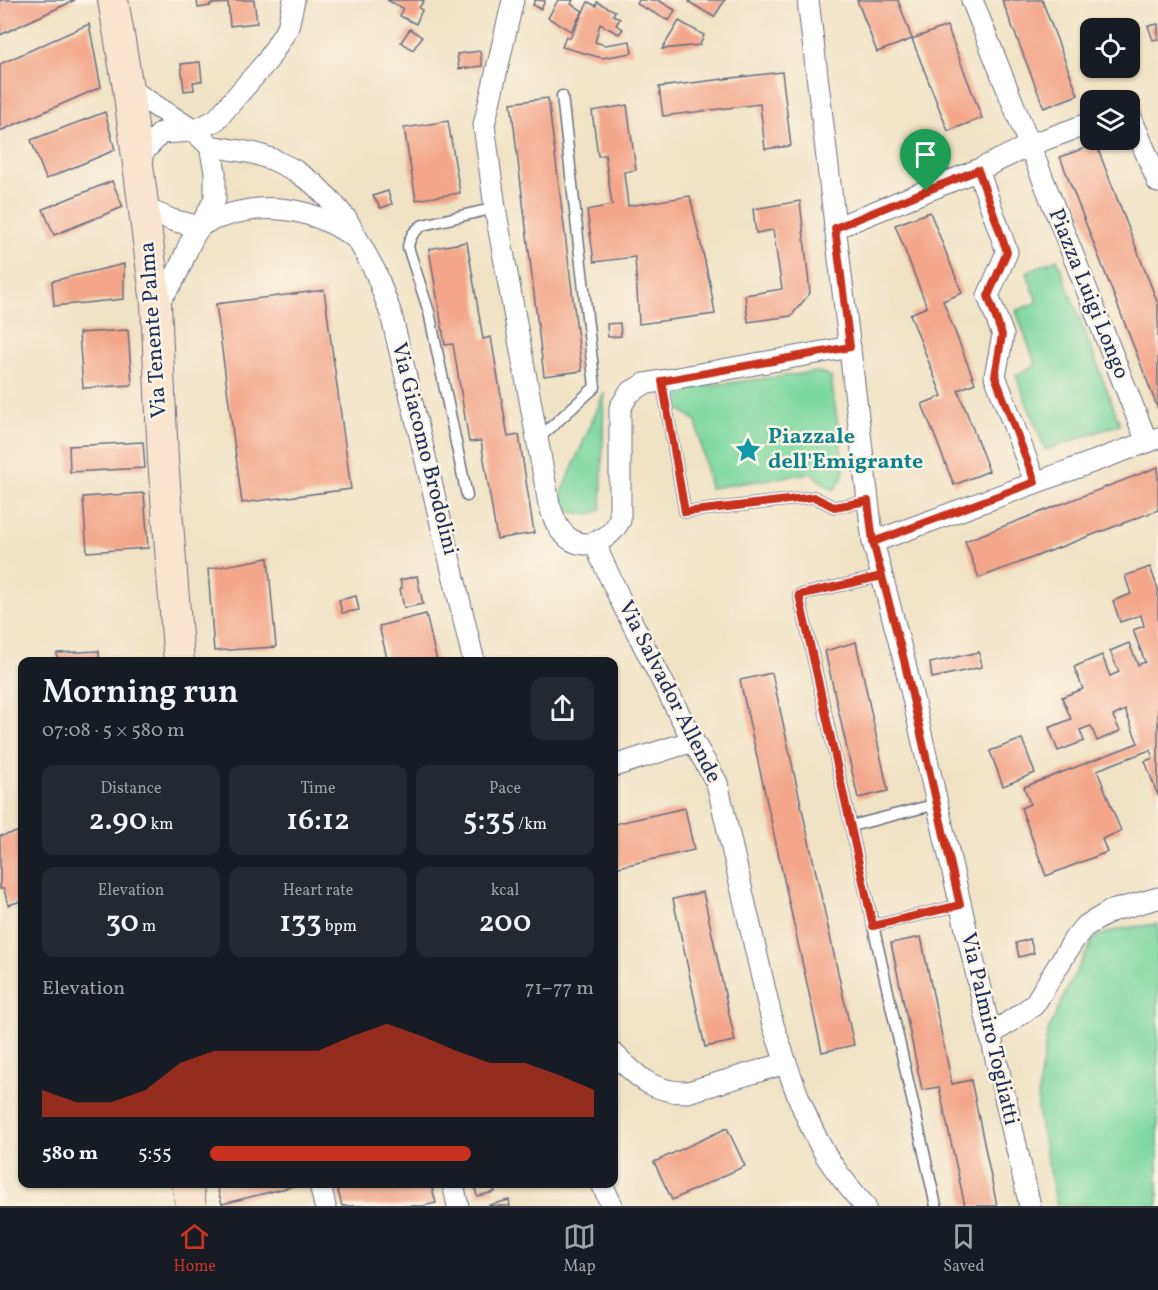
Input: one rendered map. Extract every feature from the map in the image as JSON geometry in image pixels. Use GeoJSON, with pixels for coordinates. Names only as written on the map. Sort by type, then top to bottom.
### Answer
{"type":"FeatureCollection","features":[{"type":"Feature","properties":{"kind":"main road","name":"Via Tenente Palma"},"geometry":{"type":"LineString","coordinates":[[113,0],[128,88],[156,303],[163,460],[179,657]]}},
{"type":"Feature","properties":{"kind":"main road"},"geometry":{"type":"LineString","coordinates":[[188,1188],[191,1206]]}},
{"type":"Feature","properties":{"kind":"street"},"geometry":{"type":"LineString","coordinates":[[137,159],[161,134],[194,131],[216,120],[268,60],[288,27],[294,0]]}},
{"type":"Feature","properties":{"kind":"street"},"geometry":{"type":"LineString","coordinates":[[513,0],[484,124],[495,208],[549,504],[557,526],[563,534],[578,542],[597,543],[607,538],[615,530],[620,520],[620,408],[629,393],[644,384],[850,347]]}},
{"type":"Feature","properties":{"kind":"street","name":"Via Palmiro Togliatti"},"geometry":{"type":"LineString","coordinates":[[808,0],[873,542],[904,660],[1030,1206]]}},
{"type":"Feature","properties":{"kind":"street","name":"Piazza Luigi Longo"},"geometry":{"type":"LineString","coordinates":[[972,0],[1153,440]]}},
{"type":"Feature","properties":{"kind":"street"},"geometry":{"type":"LineString","coordinates":[[128,88],[194,131],[210,146],[215,172],[215,199],[174,279],[156,303]]}},
{"type":"Feature","properties":{"kind":"street"},"geometry":{"type":"LineString","coordinates":[[835,228],[978,170],[1030,145],[1080,127]]}},
{"type":"Feature","properties":{"kind":"street"},"geometry":{"type":"LineString","coordinates":[[1140,138],[1158,182]]}},
{"type":"Feature","properties":{"kind":"street","name":"Via Giacomo Brodolini"},"geometry":{"type":"LineString","coordinates":[[210,146],[253,153],[294,170],[314,184],[347,220],[376,273],[391,314],[473,657]]}},
{"type":"Feature","properties":{"kind":"street"},"geometry":{"type":"LineString","coordinates":[[978,170],[1007,252],[988,296],[1002,335],[995,376],[1035,482]]}},
{"type":"Feature","properties":{"kind":"street"},"geometry":{"type":"LineString","coordinates":[[144,208],[172,220],[200,227],[236,212],[275,208],[298,211],[320,217],[340,227],[359,241]]}},
{"type":"Feature","properties":{"kind":"street"},"geometry":{"type":"LineString","coordinates":[[873,542],[1153,440]]}},
{"type":"Feature","properties":{"kind":"street","name":"Via Salvador Allende"},"geometry":{"type":"LineString","coordinates":[[597,543],[600,556],[617,592],[717,783],[773,1025],[786,1063],[808,1120],[826,1155],[864,1206]]}},
{"type":"Feature","properties":{"kind":"street"},"geometry":{"type":"LineString","coordinates":[[618,765],[693,741]]}},
{"type":"Feature","properties":{"kind":"street"},"geometry":{"type":"LineString","coordinates":[[990,1035],[1034,1005],[1084,927],[1111,910],[1158,898]]}},
{"type":"Feature","properties":{"kind":"street"},"geometry":{"type":"LineString","coordinates":[[618,1058],[647,1083],[658,1089],[673,1092],[688,1092],[786,1063]]}},
{"type":"Feature","properties":{"kind":"street"},"geometry":{"type":"LineString","coordinates":[[826,1155],[847,1206]]}},
{"type":"Feature","properties":{"kind":"street"},"geometry":{"type":"LineString","coordinates":[[321,1188],[325,1206]]}},
{"type":"Feature","properties":{"kind":"street"},"geometry":{"type":"LineString","coordinates":[[454,1188],[458,1206]]}},
{"type":"Feature","properties":{"kind":"street"},"geometry":{"type":"LineString","coordinates":[[604,1188],[612,1206]]}},
{"type":"Feature","properties":{"kind":"lane"},"geometry":{"type":"LineString","coordinates":[[538,439],[595,387],[562,96]]}},
{"type":"Feature","properties":{"kind":"lane"},"geometry":{"type":"LineString","coordinates":[[467,496],[429,312],[408,247],[415,230],[423,225],[495,208]]}},
{"type":"Feature","properties":{"kind":"lane"},"geometry":{"type":"LineString","coordinates":[[662,381],[685,512],[814,497],[834,507],[868,501]]}},
{"type":"Feature","properties":{"kind":"lane"},"geometry":{"type":"LineString","coordinates":[[882,576],[799,595],[936,1206]]}},
{"type":"Feature","properties":{"kind":"lane"},"geometry":{"type":"LineString","coordinates":[[851,826],[937,804]]}},
{"type":"Feature","properties":{"kind":"lane"},"geometry":{"type":"LineString","coordinates":[[873,926],[960,905]]}},
{"type":"Feature","properties":{"kind":"green space"},"geometry":{"type":"Polygon","coordinates":[[[1057,259],[1120,424],[1045,450],[1016,375],[1036,365],[1016,311],[1037,302],[1027,272],[1057,259]]]}},
{"type":"Feature","properties":{"kind":"green space"},"geometry":{"type":"Polygon","coordinates":[[[817,372],[831,378],[844,470],[841,481],[833,490],[810,473],[710,488],[696,421],[670,403],[672,397],[681,389],[817,372]]]}},
{"type":"Feature","properties":{"kind":"green space"},"geometry":{"type":"Polygon","coordinates":[[[604,393],[601,509],[589,514],[578,514],[569,511],[561,495],[604,393]]]}},
{"type":"Feature","properties":{"kind":"green space"},"geometry":{"type":"Polygon","coordinates":[[[1158,924],[1158,1206],[1057,1206],[1038,1109],[1039,1085],[1047,1034],[1066,991],[1093,940],[1116,930],[1158,924]]]}},
{"type":"Feature","properties":{"kind":"building"},"geometry":{"type":"Polygon","coordinates":[[[0,0],[75,0],[0,35],[0,0]]]}},
{"type":"Feature","properties":{"kind":"building"},"geometry":{"type":"Polygon","coordinates":[[[197,0],[254,0],[257,23],[230,26],[228,3],[210,4],[210,6],[198,8],[197,0]]]}},
{"type":"Feature","properties":{"kind":"building"},"geometry":{"type":"Polygon","coordinates":[[[387,0],[424,0],[419,8],[422,10],[416,24],[400,16],[403,8],[387,0]]]}},
{"type":"Feature","properties":{"kind":"building"},"geometry":{"type":"Polygon","coordinates":[[[535,0],[545,1],[541,9],[533,5],[535,0]]]}},
{"type":"Feature","properties":{"kind":"building"},"geometry":{"type":"Polygon","coordinates":[[[558,0],[573,0],[571,4],[583,11],[571,31],[548,18],[558,0]]]}},
{"type":"Feature","properties":{"kind":"building"},"geometry":{"type":"Polygon","coordinates":[[[639,0],[658,0],[675,10],[669,21],[637,4],[639,0]]]}},
{"type":"Feature","properties":{"kind":"building"},"geometry":{"type":"Polygon","coordinates":[[[691,0],[725,0],[714,17],[689,2],[691,0]]]}},
{"type":"Feature","properties":{"kind":"building"},"geometry":{"type":"Polygon","coordinates":[[[857,0],[898,0],[912,39],[877,52],[857,0]]]}},
{"type":"Feature","properties":{"kind":"building"},"geometry":{"type":"Polygon","coordinates":[[[1002,0],[1042,0],[1078,95],[1044,108],[1002,0]]]}},
{"type":"Feature","properties":{"kind":"building"},"geometry":{"type":"Polygon","coordinates":[[[588,2],[596,6],[597,2],[615,11],[613,15],[620,19],[616,25],[623,29],[619,34],[600,24],[595,42],[605,45],[630,41],[632,53],[602,58],[562,47],[566,36],[570,38],[588,2]]]}},
{"type":"Feature","properties":{"kind":"building"},"geometry":{"type":"Polygon","coordinates":[[[679,21],[704,35],[700,45],[662,49],[679,21]]]}},
{"type":"Feature","properties":{"kind":"building"},"geometry":{"type":"Polygon","coordinates":[[[89,24],[101,87],[0,131],[0,64],[89,24]]]}},
{"type":"Feature","properties":{"kind":"building"},"geometry":{"type":"Polygon","coordinates":[[[1158,24],[1158,39],[1153,40],[1148,26],[1158,24]]]}},
{"type":"Feature","properties":{"kind":"building"},"geometry":{"type":"Polygon","coordinates":[[[947,26],[982,118],[948,131],[912,39],[947,26]]]}},
{"type":"Feature","properties":{"kind":"building"},"geometry":{"type":"Polygon","coordinates":[[[410,29],[422,37],[413,50],[401,42],[410,29]]]}},
{"type":"Feature","properties":{"kind":"building"},"geometry":{"type":"Polygon","coordinates":[[[480,51],[482,66],[459,69],[457,54],[480,51]]]}},
{"type":"Feature","properties":{"kind":"building"},"geometry":{"type":"Polygon","coordinates":[[[200,62],[202,81],[193,82],[194,90],[184,91],[181,64],[200,62]]]}},
{"type":"Feature","properties":{"kind":"building"},"geometry":{"type":"Polygon","coordinates":[[[782,72],[791,146],[765,149],[760,104],[663,116],[659,87],[782,72]]]}},
{"type":"Feature","properties":{"kind":"building"},"geometry":{"type":"Polygon","coordinates":[[[548,98],[582,371],[544,376],[511,103],[548,98]]]}},
{"type":"Feature","properties":{"kind":"building"},"geometry":{"type":"Polygon","coordinates":[[[627,105],[636,170],[624,172],[628,206],[690,196],[715,314],[639,324],[635,257],[594,262],[587,210],[612,205],[605,155],[598,156],[592,111],[627,105]]]}},
{"type":"Feature","properties":{"kind":"building"},"geometry":{"type":"Polygon","coordinates":[[[105,112],[115,150],[46,179],[31,140],[105,112]]]}},
{"type":"Feature","properties":{"kind":"building"},"geometry":{"type":"Polygon","coordinates":[[[448,121],[460,193],[416,200],[404,128],[448,121]]]}},
{"type":"Feature","properties":{"kind":"building"},"geometry":{"type":"Polygon","coordinates":[[[1080,150],[1098,150],[1158,304],[1158,409],[1060,157],[1080,150]]]}},
{"type":"Feature","properties":{"kind":"building"},"geometry":{"type":"Polygon","coordinates":[[[112,181],[123,207],[54,235],[43,209],[112,181]]]}},
{"type":"Feature","properties":{"kind":"building"},"geometry":{"type":"Polygon","coordinates":[[[388,191],[392,204],[381,208],[373,196],[388,191]]]}},
{"type":"Feature","properties":{"kind":"building"},"geometry":{"type":"Polygon","coordinates":[[[800,201],[810,293],[791,316],[748,322],[745,295],[782,289],[773,230],[756,233],[753,209],[800,201]]]}},
{"type":"Feature","properties":{"kind":"building"},"geometry":{"type":"Polygon","coordinates":[[[930,212],[962,293],[943,301],[975,383],[958,390],[989,471],[954,485],[922,404],[942,396],[910,314],[927,307],[895,225],[930,212]]]}},
{"type":"Feature","properties":{"kind":"building"},"geometry":{"type":"Polygon","coordinates":[[[467,242],[483,339],[491,337],[508,437],[519,435],[534,533],[497,539],[481,441],[469,442],[453,344],[445,345],[429,249],[467,242]]]}},
{"type":"Feature","properties":{"kind":"building"},"geometry":{"type":"Polygon","coordinates":[[[124,264],[124,299],[54,306],[52,281],[124,264]]]}},
{"type":"Feature","properties":{"kind":"building"},"geometry":{"type":"Polygon","coordinates":[[[324,290],[351,489],[242,503],[216,304],[324,290]]]}},
{"type":"Feature","properties":{"kind":"building"},"geometry":{"type":"Polygon","coordinates":[[[620,323],[621,336],[608,337],[607,324],[620,323]]]}},
{"type":"Feature","properties":{"kind":"building"},"geometry":{"type":"Polygon","coordinates":[[[128,330],[132,385],[83,388],[79,333],[128,330]]]}},
{"type":"Feature","properties":{"kind":"building"},"geometry":{"type":"Polygon","coordinates":[[[143,442],[145,468],[70,472],[69,446],[143,442]]]}},
{"type":"Feature","properties":{"kind":"building"},"geometry":{"type":"Polygon","coordinates":[[[1158,467],[1158,510],[979,578],[965,541],[1158,467]]]}},
{"type":"Feature","properties":{"kind":"building"},"geometry":{"type":"Polygon","coordinates":[[[144,493],[148,548],[87,552],[83,497],[144,493]]]}},
{"type":"Feature","properties":{"kind":"building"},"geometry":{"type":"Polygon","coordinates":[[[268,558],[276,647],[214,651],[208,569],[268,558]]]}},
{"type":"Feature","properties":{"kind":"building"},"geometry":{"type":"Polygon","coordinates":[[[1150,567],[1158,589],[1158,796],[1145,761],[1153,758],[1150,750],[1097,770],[1121,831],[1102,839],[1107,852],[1046,876],[1021,808],[1030,804],[1024,787],[1138,743],[1125,710],[1113,716],[1120,731],[1097,741],[1091,726],[1080,730],[1084,741],[1058,751],[1049,728],[1071,719],[1062,697],[1083,689],[1074,667],[1102,655],[1110,676],[1119,672],[1110,651],[1129,643],[1138,665],[1145,662],[1133,630],[1144,626],[1141,615],[1120,622],[1113,601],[1131,594],[1125,576],[1150,567]]]}},
{"type":"Feature","properties":{"kind":"building"},"geometry":{"type":"Polygon","coordinates":[[[417,576],[423,604],[404,608],[400,580],[417,576]]]}},
{"type":"Feature","properties":{"kind":"building"},"geometry":{"type":"Polygon","coordinates":[[[356,596],[359,610],[342,613],[339,600],[356,596]]]}},
{"type":"Feature","properties":{"kind":"building"},"geometry":{"type":"Polygon","coordinates":[[[426,614],[436,657],[387,657],[379,626],[426,614]]]}},
{"type":"Feature","properties":{"kind":"building"},"geometry":{"type":"Polygon","coordinates":[[[856,642],[888,791],[858,798],[825,651],[856,642]]]}},
{"type":"Feature","properties":{"kind":"building"},"geometry":{"type":"Polygon","coordinates":[[[99,651],[99,657],[57,657],[57,653],[99,651]]]}},
{"type":"Feature","properties":{"kind":"building"},"geometry":{"type":"Polygon","coordinates":[[[979,652],[982,667],[932,678],[930,663],[979,652]]]}},
{"type":"Feature","properties":{"kind":"building"},"geometry":{"type":"Polygon","coordinates":[[[772,673],[854,1045],[822,1052],[740,680],[772,673]]]}},
{"type":"Feature","properties":{"kind":"building"},"geometry":{"type":"Polygon","coordinates":[[[1022,739],[1035,773],[1003,786],[990,751],[1022,739]]]}},
{"type":"Feature","properties":{"kind":"building"},"geometry":{"type":"Polygon","coordinates":[[[685,808],[694,850],[618,867],[618,823],[685,808]]]}},
{"type":"Feature","properties":{"kind":"building"},"geometry":{"type":"Polygon","coordinates":[[[18,832],[18,902],[8,905],[4,889],[0,889],[0,836],[18,832]]]}},
{"type":"Feature","properties":{"kind":"building"},"geometry":{"type":"Polygon","coordinates":[[[703,892],[735,1041],[705,1047],[673,899],[703,892]]]}},
{"type":"Feature","properties":{"kind":"building"},"geometry":{"type":"Polygon","coordinates":[[[921,937],[952,1084],[971,1080],[997,1206],[965,1206],[939,1087],[922,1090],[891,943],[921,937]]]}},
{"type":"Feature","properties":{"kind":"building"},"geometry":{"type":"Polygon","coordinates":[[[1030,939],[1034,953],[1019,957],[1016,943],[1030,939]]]}},
{"type":"Feature","properties":{"kind":"building"},"geometry":{"type":"Polygon","coordinates":[[[727,1128],[745,1166],[672,1200],[654,1162],[727,1128]]]}},
{"type":"Feature","properties":{"kind":"building"},"geometry":{"type":"Polygon","coordinates":[[[217,1188],[286,1188],[222,1204],[217,1188]]]}},
{"type":"Feature","properties":{"kind":"building"},"geometry":{"type":"Polygon","coordinates":[[[337,1188],[432,1188],[436,1203],[423,1206],[342,1206],[337,1188]]]}},
{"type":"Feature","properties":{"kind":"building"},"geometry":{"type":"Polygon","coordinates":[[[475,1188],[494,1188],[495,1192],[477,1196],[475,1188]]]}},
{"type":"Feature","properties":{"kind":"building"},"geometry":{"type":"Polygon","coordinates":[[[509,1200],[510,1206],[489,1206],[489,1205],[509,1200]]]}},
{"type":"Feature","properties":{"kind":"place","name":"Piazzale dell'Emigrante"},"geometry":{"type":"Point","coordinates":[748,450]}},
{"type":"Feature","properties":{"kind":"route"},"geometry":{"type":"LineString","coordinates":[[926,191],[835,228],[850,347],[662,381],[685,512],[814,497],[834,507],[868,501],[873,542],[882,576],[799,595],[873,926],[960,905],[904,660],[873,542],[1035,482],[995,376],[1002,335],[988,296],[1007,252],[978,170],[926,191]]}}]}
